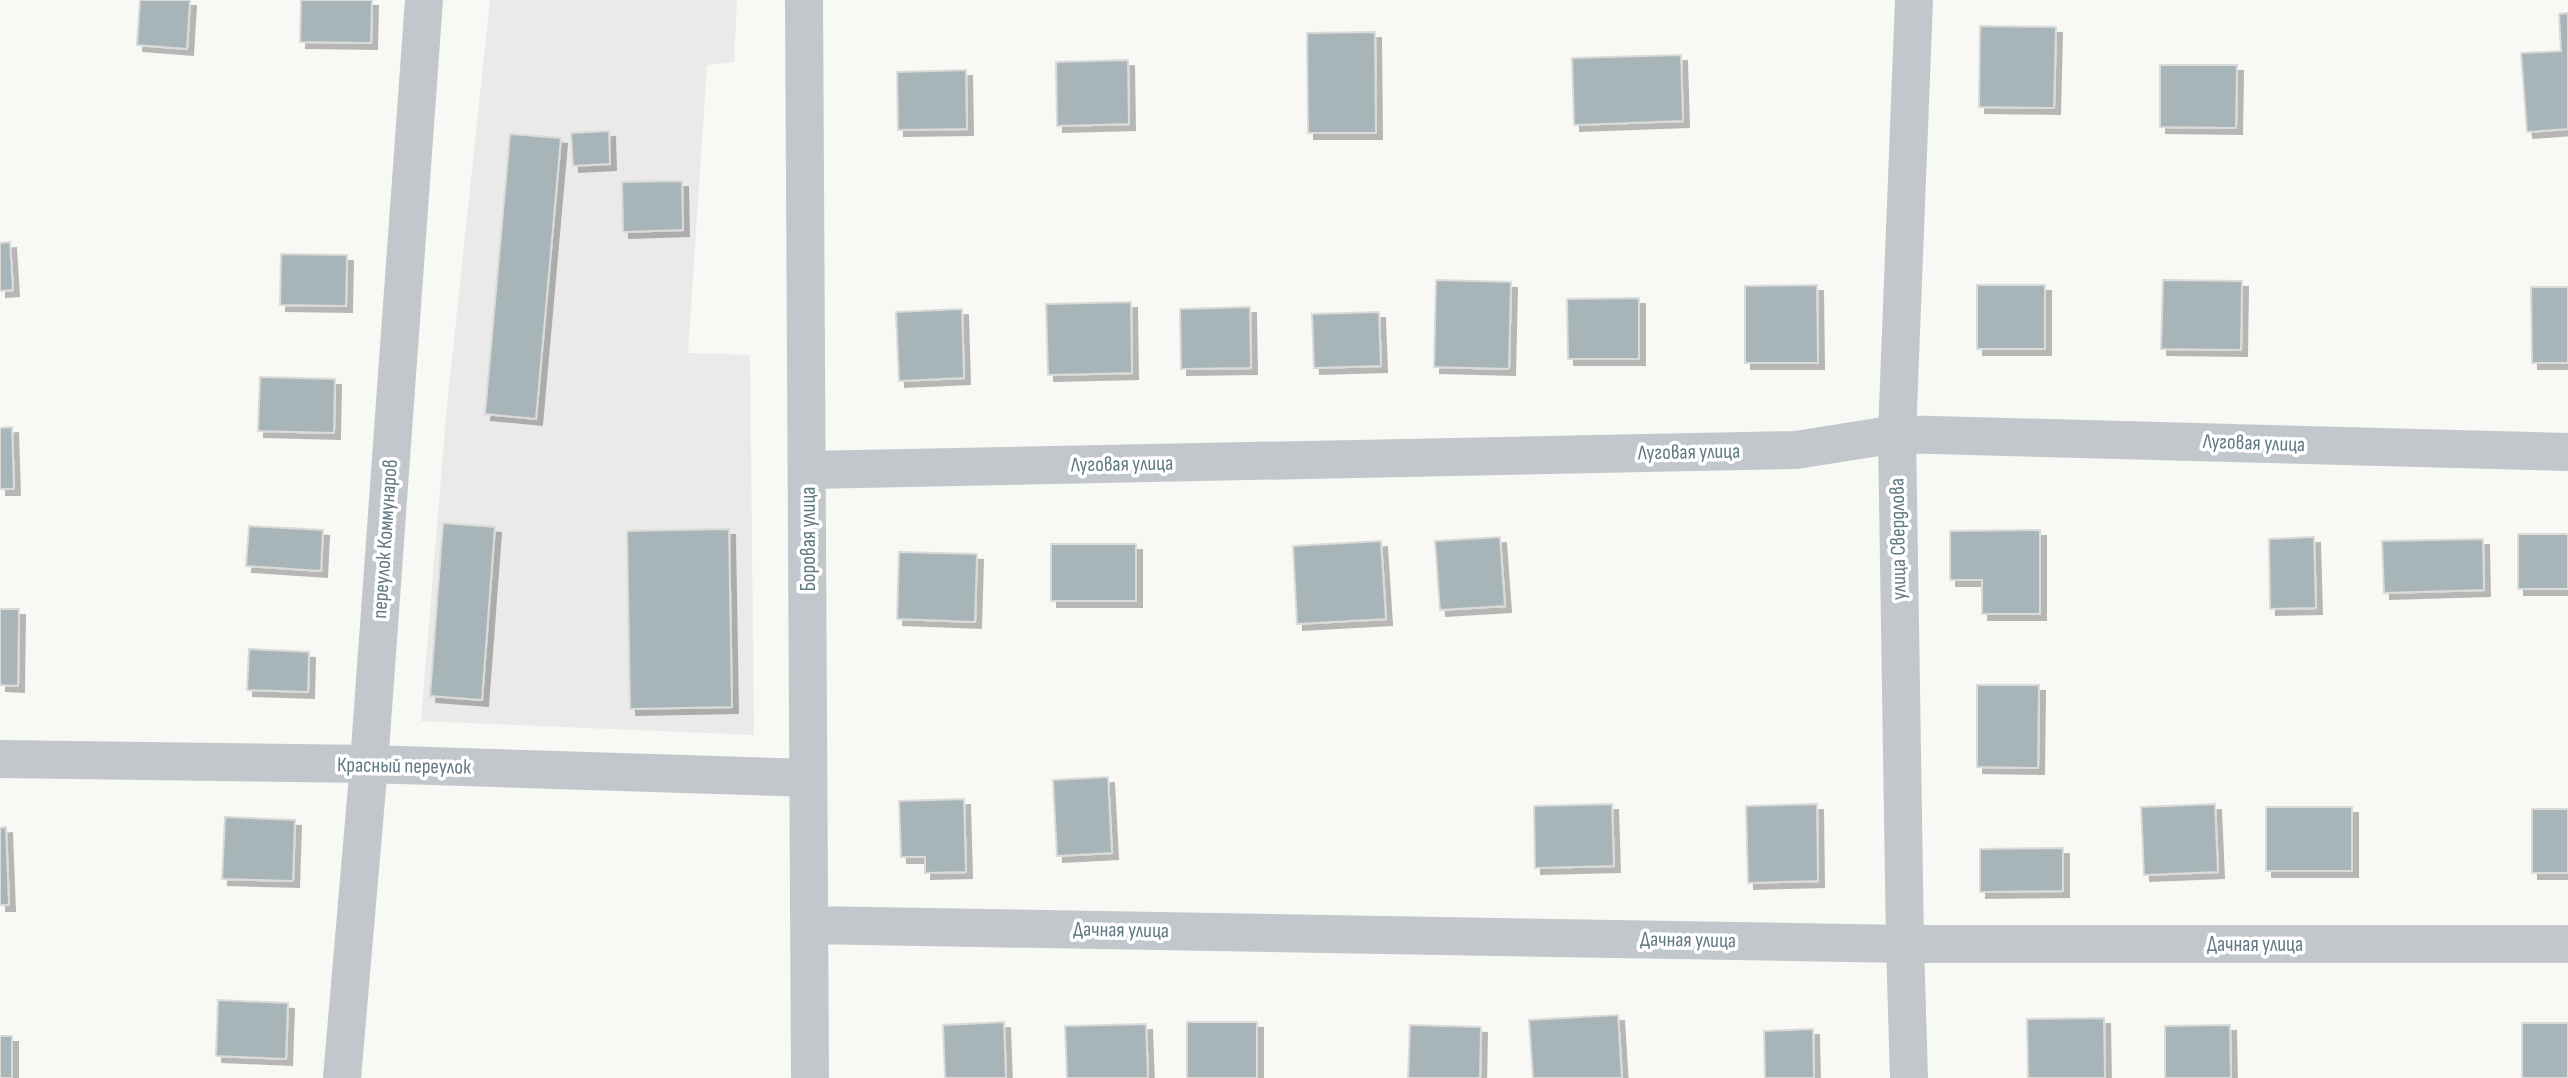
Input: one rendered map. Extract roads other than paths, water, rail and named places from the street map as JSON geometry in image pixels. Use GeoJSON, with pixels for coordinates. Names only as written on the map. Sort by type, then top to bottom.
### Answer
{"type":"FeatureCollection","features":[{"type":"Feature","properties":{"kind":"street","name":"переулок Коммунаров"},"geometry":{"type":"LineString","coordinates":[[342,1078],[369,764],[424,0]]}},
{"type":"Feature","properties":{"kind":"street","name":"Боровая улица"},"geometry":{"type":"LineString","coordinates":[[804,0],[810,1078]]}},
{"type":"Feature","properties":{"kind":"street","name":"улица Свердлова"},"geometry":{"type":"LineString","coordinates":[[1909,1078],[1897,433],[1914,0]]}},
{"type":"Feature","properties":{"kind":"street","name":"Луговая улица"},"geometry":{"type":"LineString","coordinates":[[808,470],[1796,450],[1897,433],[2568,452]]}},
{"type":"Feature","properties":{"kind":"street","name":"Красный переулок"},"geometry":{"type":"LineString","coordinates":[[0,759],[369,764],[808,778]]}},
{"type":"Feature","properties":{"kind":"street","name":"Дачная улица"},"geometry":{"type":"LineString","coordinates":[[809,925],[1905,944],[2568,944]]}}]}
